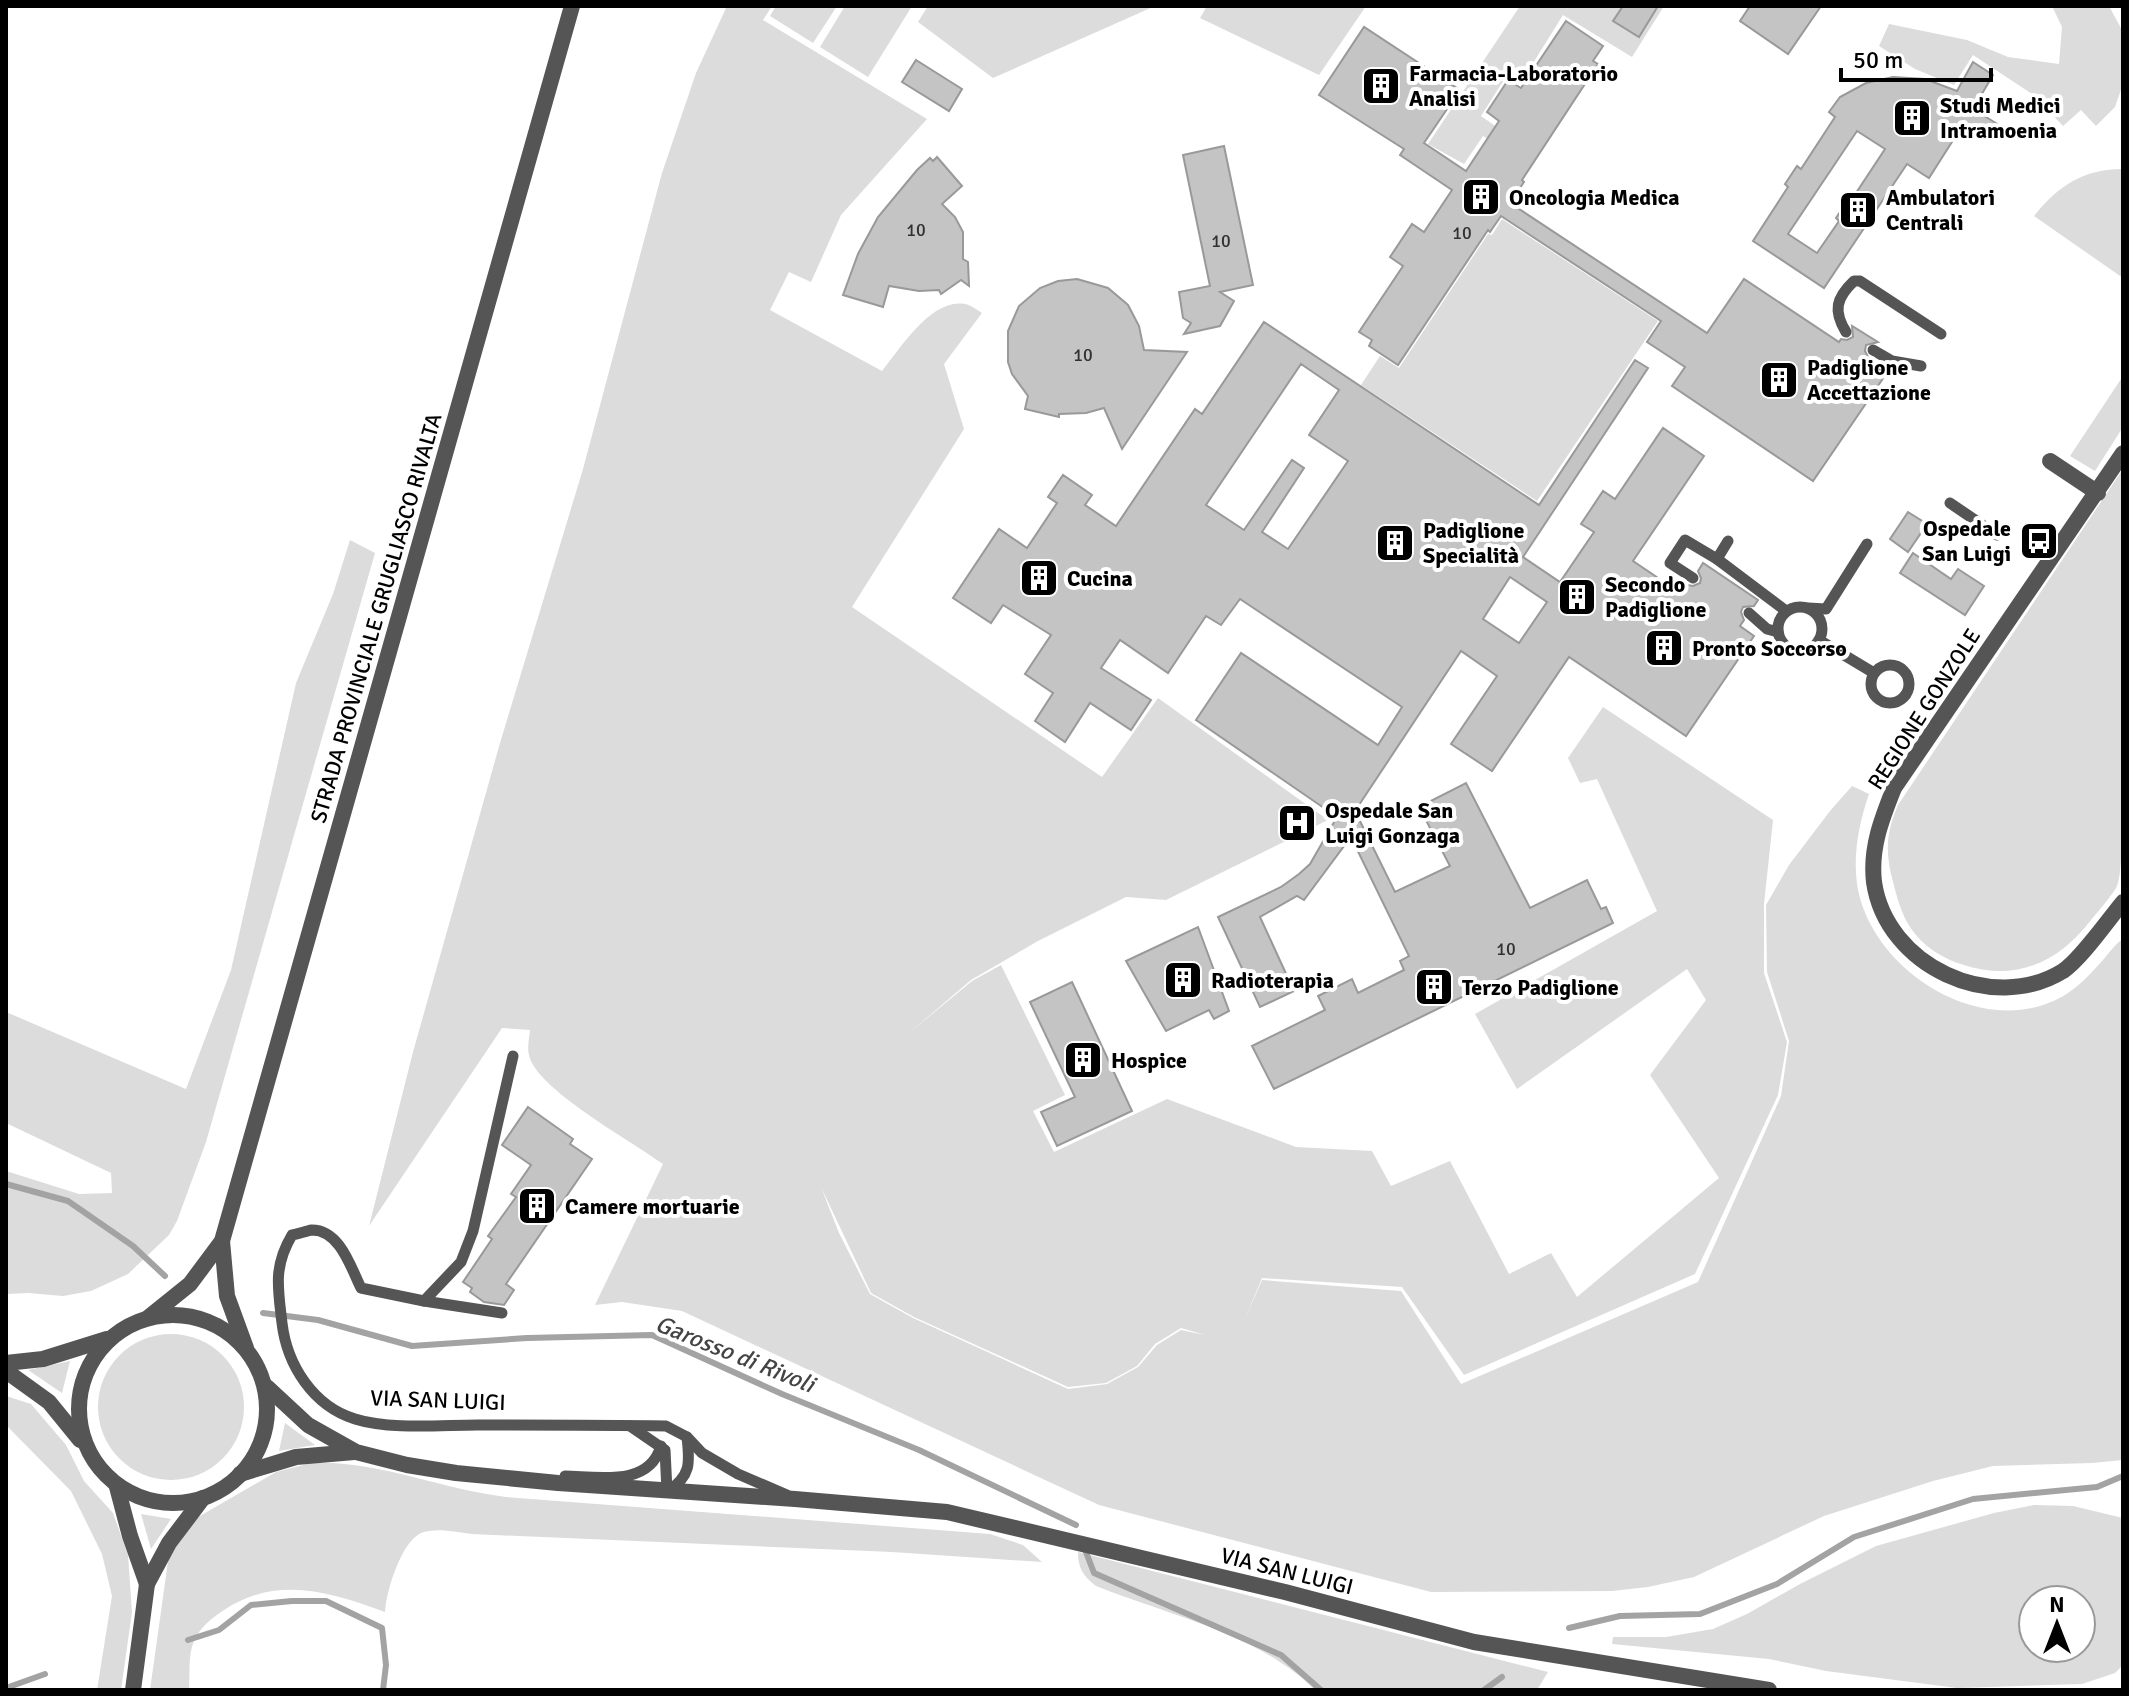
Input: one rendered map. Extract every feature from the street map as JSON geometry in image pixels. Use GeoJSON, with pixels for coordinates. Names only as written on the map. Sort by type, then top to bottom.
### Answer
{"type":"FeatureCollection","features":[{"type":"Feature","properties":{"kind":"street","name":"STRADA PROVINCIALE GRUGLIASCO RIVALTA"},"geometry":{"type":"LineString","coordinates":[[149,1317],[190,1284],[222,1241],[572,6]]}},
{"type":"Feature","properties":{"kind":"street","name":"REGIONE GONZOLE"},"geometry":{"type":"LineString","coordinates":[[2123,453],[1894,788],[1877,831],[1874,880],[1884,915],[1914,956],[1941,972],[1975,986],[1998,989],[2021,989],[2066,969],[2123,902]]}},
{"type":"Feature","properties":{"kind":"street"},"geometry":{"type":"LineString","coordinates":[[2050,461],[2098,493]]}},
{"type":"Feature","properties":{"kind":"street","name":"STRADA PROVINCIALE GRUGLIASCO RIVALTA"},"geometry":{"type":"LineString","coordinates":[[222,1241],[227,1296],[247,1349]]}},
{"type":"Feature","properties":{"kind":"street"},"geometry":{"type":"LineString","coordinates":[[6,1363],[43,1359],[107,1339],[126,1326],[149,1317],[188,1316],[218,1325],[247,1349],[267,1387],[269,1412],[264,1437],[253,1457],[225,1486],[203,1498],[178,1503],[149,1501],[117,1487],[98,1468],[85,1446],[49,1402],[6,1371]]}},
{"type":"Feature","properties":{"kind":"street"},"geometry":{"type":"LineString","coordinates":[[85,1446],[78,1418],[82,1384],[107,1339]]}},
{"type":"Feature","properties":{"kind":"street","name":"VIA SAN LUIGI"},"geometry":{"type":"LineString","coordinates":[[267,1387],[308,1425],[356,1452]]}},
{"type":"Feature","properties":{"kind":"street","name":"VIA SAN LUIGI"},"geometry":{"type":"LineString","coordinates":[[238,1474],[296,1457],[356,1452],[456,1473],[947,1512],[1254,1585],[1474,1642],[1769,1690]]}},
{"type":"Feature","properties":{"kind":"street"},"geometry":{"type":"LineString","coordinates":[[117,1487],[147,1584]]}},
{"type":"Feature","properties":{"kind":"street"},"geometry":{"type":"LineString","coordinates":[[133,1690],[147,1584],[169,1543],[203,1498]]}},
{"type":"Feature","properties":{"kind":"lane"},"geometry":{"type":"LineString","coordinates":[[1846,332],[1838,319],[1836,306],[1844,290],[1854,281],[1860,281],[1941,334]]}},
{"type":"Feature","properties":{"kind":"lane"},"geometry":{"type":"LineString","coordinates":[[1873,350],[1892,361],[1921,366]]}},
{"type":"Feature","properties":{"kind":"lane"},"geometry":{"type":"LineString","coordinates":[[1950,503],[1997,535]]}},
{"type":"Feature","properties":{"kind":"lane"},"geometry":{"type":"LineString","coordinates":[[1693,578],[1670,563],[1685,540],[1717,559],[1786,611]]}},
{"type":"Feature","properties":{"kind":"lane"},"geometry":{"type":"LineString","coordinates":[[1717,559],[1728,541]]}},
{"type":"Feature","properties":{"kind":"lane"},"geometry":{"type":"LineString","coordinates":[[1808,608],[1822,621],[1819,640],[1807,650],[1792,650],[1785,646],[1778,632],[1781,617],[1786,611],[1800,606],[1826,609],[1867,544]]}},
{"type":"Feature","properties":{"kind":"lane"},"geometry":{"type":"LineString","coordinates":[[1749,613],[1767,629],[1778,632]]}},
{"type":"Feature","properties":{"kind":"lane"},"geometry":{"type":"LineString","coordinates":[[1819,640],[1874,673]]}},
{"type":"Feature","properties":{"kind":"lane"},"geometry":{"type":"LineString","coordinates":[[424,1301],[461,1262],[473,1231],[513,1056]]}},
{"type":"Feature","properties":{"kind":"lane","name":"VIA SAN LUIGI"},"geometry":{"type":"LineString","coordinates":[[424,1301],[361,1288],[340,1247],[330,1236],[313,1230],[292,1235],[280,1255],[278,1284],[288,1356],[297,1373],[316,1395],[356,1420],[408,1426],[666,1426],[687,1437],[702,1453],[738,1474],[795,1499]]}},
{"type":"Feature","properties":{"kind":"lane"},"geometry":{"type":"LineString","coordinates":[[424,1301],[502,1313]]}},
{"type":"Feature","properties":{"kind":"lane"},"geometry":{"type":"LineString","coordinates":[[629,1425],[661,1446],[667,1464],[667,1491]]}},
{"type":"Feature","properties":{"kind":"lane"},"geometry":{"type":"LineString","coordinates":[[667,1491],[682,1482],[687,1471],[687,1437]]}},
{"type":"Feature","properties":{"kind":"lane","name":"VIA SAN LUIGI"},"geometry":{"type":"LineString","coordinates":[[456,1473],[611,1477],[642,1472],[653,1465],[661,1446]]}},
{"type":"Feature","properties":{"kind":"shaded area"},"geometry":{"type":"Polygon","coordinates":[[[727,6],[772,6],[763,20],[927,119],[841,215],[811,282],[789,272],[770,310],[882,371],[918,327],[940,309],[952,304],[965,304],[982,313],[944,364],[964,429],[852,607],[1102,777],[1158,698],[1328,820],[1166,900],[1126,897],[1038,941],[971,980],[908,1034],[972,981],[1001,965],[1065,1095],[1033,1111],[1054,1152],[1167,1099],[1296,1147],[1372,1151],[1391,1186],[1450,1161],[1509,1274],[1551,1253],[1577,1297],[1719,1178],[1650,1075],[1706,1000],[1687,969],[1517,1089],[1475,1014],[1657,911],[1597,779],[1580,783],[1568,758],[1603,707],[1773,820],[1764,904],[1764,973],[1787,1042],[1778,1095],[1695,1274],[1464,1375],[1402,1287],[1262,1278],[1244,1321],[1262,1280],[1401,1291],[1461,1384],[1698,1282],[1781,1096],[1789,1041],[1767,972],[1766,905],[1789,865],[1852,786],[1869,794],[1856,850],[1857,884],[1865,913],[1880,940],[1901,965],[1926,984],[1955,999],[1985,1008],[2016,1010],[2046,1004],[2077,986],[2123,939],[2123,1460],[1993,1466],[1933,1481],[1824,1516],[1694,1577],[1648,1587],[1612,1591],[1431,1592],[1099,1505],[682,1311],[622,1302],[595,1305],[663,1164],[553,1088],[531,1061],[528,1046],[530,1030],[502,1028],[369,1226],[413,1052],[500,743],[583,469],[662,173],[696,73],[727,6]],[[821,1187],[839,1233],[870,1294],[913,1318],[1068,1389],[1107,1384],[1138,1367],[1157,1345],[1181,1330],[1205,1335],[1181,1328],[1155,1344],[1137,1366],[1106,1383],[1068,1387],[914,1317],[871,1293],[821,1187]]]}},
{"type":"Feature","properties":{"kind":"shaded area"},"geometry":{"type":"Polygon","coordinates":[[[776,6],[837,6],[813,43],[770,16],[776,6]]]}},
{"type":"Feature","properties":{"kind":"shaded area"},"geometry":{"type":"Polygon","coordinates":[[[845,6],[912,6],[868,77],[820,47],[845,6]]]}},
{"type":"Feature","properties":{"kind":"shaded area"},"geometry":{"type":"Polygon","coordinates":[[[928,6],[1155,6],[993,78],[918,22],[928,6]]]}},
{"type":"Feature","properties":{"kind":"shaded area"},"geometry":{"type":"Polygon","coordinates":[[[1207,6],[1366,6],[1319,75],[1200,18],[1207,6]]]}},
{"type":"Feature","properties":{"kind":"shaded area"},"geometry":{"type":"Polygon","coordinates":[[[1520,6],[1664,6],[1632,57],[1563,15],[1530,68],[1541,75],[1532,91],[1507,75],[1481,116],[1504,132],[1496,144],[1483,136],[1464,164],[1428,144],[1520,6]]]}},
{"type":"Feature","properties":{"kind":"shaded area"},"geometry":{"type":"Polygon","coordinates":[[[2052,6],[2109,6],[2123,32],[2123,84],[2115,107],[2096,126],[2081,110],[2063,126],[2035,96],[1973,55],[1954,85],[1915,69],[1879,46],[1889,24],[1967,40],[2008,57],[2059,64],[2062,27],[2052,6]]]}},
{"type":"Feature","properties":{"kind":"shaded area"},"geometry":{"type":"Polygon","coordinates":[[[2123,169],[2123,278],[2034,216],[2052,196],[2072,181],[2096,172],[2123,169]]]}},
{"type":"Feature","properties":{"kind":"shaded area"},"geometry":{"type":"Polygon","coordinates":[[[1502,219],[1658,321],[1537,501],[1361,385],[1380,356],[1399,368],[1488,234],[1492,235],[1502,219]]]}},
{"type":"Feature","properties":{"kind":"shaded area"},"geometry":{"type":"Polygon","coordinates":[[[2123,376],[2123,427],[2095,471],[2070,456],[2123,376]]]}},
{"type":"Feature","properties":{"kind":"shaded area"},"geometry":{"type":"Polygon","coordinates":[[[2123,469],[2123,831],[2117,886],[2078,935],[2065,947],[2035,965],[2001,971],[1983,970],[1956,962],[1921,940],[1902,911],[1890,871],[1888,852],[1894,815],[2123,469]]]}},
{"type":"Feature","properties":{"kind":"shaded area"},"geometry":{"type":"Polygon","coordinates":[[[350,540],[375,553],[206,1142],[177,1221],[169,1235],[128,1274],[91,1291],[63,1296],[6,1294],[6,1171],[79,1194],[112,1193],[111,1173],[6,1123],[6,1012],[186,1089],[231,970],[296,683],[333,594],[350,540]]]}},
{"type":"Feature","properties":{"kind":"shaded area"},"geometry":{"type":"Polygon","coordinates":[[[171,1334],[199,1339],[223,1355],[239,1379],[244,1407],[239,1435],[223,1459],[199,1475],[171,1480],[143,1475],[119,1459],[103,1435],[98,1407],[103,1379],[119,1355],[143,1339],[171,1334]]]}},
{"type":"Feature","properties":{"kind":"shaded area"},"geometry":{"type":"Polygon","coordinates":[[[70,1361],[62,1393],[28,1370],[70,1361]]]}},
{"type":"Feature","properties":{"kind":"shaded area"},"geometry":{"type":"Polygon","coordinates":[[[6,1396],[31,1404],[66,1445],[84,1481],[113,1513],[128,1555],[132,1612],[121,1690],[97,1690],[112,1596],[102,1554],[71,1491],[6,1425],[6,1396]]]}},
{"type":"Feature","properties":{"kind":"shaded area"},"geometry":{"type":"Polygon","coordinates":[[[285,1423],[315,1445],[279,1451],[285,1423]]]}},
{"type":"Feature","properties":{"kind":"shaded area"},"geometry":{"type":"Polygon","coordinates":[[[311,1463],[384,1470],[506,1497],[990,1534],[1023,1545],[1042,1562],[433,1530],[421,1533],[407,1546],[388,1592],[385,1612],[344,1598],[304,1590],[264,1593],[244,1599],[215,1617],[197,1636],[191,1652],[189,1690],[150,1690],[169,1554],[193,1520],[276,1472],[311,1463]]]}},
{"type":"Feature","properties":{"kind":"shaded area"},"geometry":{"type":"Polygon","coordinates":[[[2034,1505],[2073,1506],[2123,1518],[2123,1665],[2115,1673],[2082,1684],[1957,1688],[1826,1671],[1769,1659],[1612,1644],[1613,1637],[1666,1637],[1713,1629],[1876,1546],[2034,1505]]]}},
{"type":"Feature","properties":{"kind":"shaded area"},"geometry":{"type":"Polygon","coordinates":[[[141,1514],[171,1519],[151,1549],[141,1514]]]}},
{"type":"Feature","properties":{"kind":"shaded area"},"geometry":{"type":"Polygon","coordinates":[[[1078,1552],[1548,1672],[1537,1690],[1315,1690],[1268,1654],[1240,1640],[1096,1586],[1082,1571],[1078,1552]]]}},
{"type":"Feature","properties":{"kind":"building"},"geometry":{"type":"Polygon","coordinates":[[[1623,6],[1658,6],[1639,37],[1613,21],[1623,6]]]}},
{"type":"Feature","properties":{"kind":"building"},"geometry":{"type":"Polygon","coordinates":[[[1750,6],[1821,6],[1788,54],[1740,21],[1750,6]]]}},
{"type":"Feature","properties":{"kind":"building"},"geometry":{"type":"Polygon","coordinates":[[[1566,21],[1603,46],[1593,61],[1598,64],[1510,203],[1707,333],[1744,279],[1839,342],[1853,337],[1852,326],[1878,342],[1866,345],[1866,360],[1886,374],[1813,481],[1672,386],[1685,367],[1647,342],[1661,321],[1501,216],[1490,232],[1488,230],[1398,365],[1369,346],[1372,340],[1359,332],[1403,266],[1390,257],[1412,224],[1424,232],[1452,190],[1400,155],[1404,149],[1319,95],[1364,27],[1460,90],[1424,143],[1466,171],[1499,121],[1487,112],[1508,80],[1521,88],[1566,21]]]}},
{"type":"Feature","properties":{"kind":"building"},"geometry":{"type":"Polygon","coordinates":[[[916,60],[962,89],[949,111],[902,82],[916,60]]]}},
{"type":"Feature","properties":{"kind":"building"},"geometry":{"type":"Polygon","coordinates":[[[1973,62],[1993,75],[1973,109],[1999,125],[1990,138],[1964,123],[1929,178],[1907,164],[1824,288],[1753,241],[1788,187],[1785,184],[1797,166],[1801,169],[1835,117],[1829,112],[1840,97],[1866,83],[1893,77],[1925,79],[1957,91],[1973,62]],[[1857,131],[1788,234],[1817,253],[1839,221],[1836,218],[1847,201],[1850,202],[1885,149],[1857,131]]]}},
{"type":"Feature","properties":{"kind":"building"},"geometry":{"type":"Polygon","coordinates":[[[1224,146],[1253,285],[1220,292],[1234,301],[1220,326],[1184,334],[1191,323],[1183,318],[1179,292],[1210,286],[1183,155],[1224,146]]]}},
{"type":"Feature","properties":{"kind":"building"},"geometry":{"type":"Polygon","coordinates":[[[937,157],[962,186],[942,204],[955,217],[963,232],[963,259],[968,262],[969,286],[961,280],[941,294],[939,290],[919,291],[889,286],[883,307],[843,295],[858,254],[878,217],[917,170],[930,158],[933,161],[937,157]]]}},
{"type":"Feature","properties":{"kind":"building"},"geometry":{"type":"Polygon","coordinates":[[[1077,279],[1108,288],[1128,305],[1139,326],[1144,350],[1187,352],[1122,449],[1104,408],[1086,413],[1059,414],[1059,417],[1025,409],[1028,396],[1012,374],[1008,362],[1008,331],[1019,306],[1040,288],[1058,281],[1077,279]]]}},
{"type":"Feature","properties":{"kind":"building"},"geometry":{"type":"Polygon","coordinates":[[[1264,322],[1539,505],[1635,360],[1648,368],[1523,557],[1560,582],[1594,532],[1581,524],[1603,491],[1615,499],[1663,428],[1704,456],[1633,561],[1682,594],[1688,585],[1700,583],[1698,571],[1703,563],[1758,600],[1754,606],[1743,607],[1741,612],[1744,620],[1740,626],[1754,636],[1686,736],[1569,657],[1492,771],[1451,744],[1497,676],[1461,651],[1355,811],[1395,892],[1450,866],[1419,807],[1466,783],[1530,908],[1587,880],[1601,909],[1606,907],[1613,923],[1274,1089],[1252,1046],[1325,1010],[1318,996],[1352,979],[1358,993],[1404,970],[1400,961],[1409,956],[1349,833],[1342,844],[1344,846],[1304,900],[1297,896],[1260,917],[1294,991],[1260,1007],[1218,917],[1281,887],[1299,874],[1310,864],[1337,817],[1196,720],[1241,653],[1378,745],[1402,707],[1240,599],[1221,625],[1206,616],[1168,673],[1120,640],[1101,668],[1151,700],[1131,730],[1090,703],[1065,742],[1035,721],[1053,693],[1025,674],[1051,635],[1003,605],[991,623],[953,598],[999,529],[1027,548],[1057,503],[1048,497],[1063,475],[1092,495],[1085,505],[1116,526],[1195,409],[1202,414],[1264,322]],[[1301,364],[1206,505],[1244,530],[1292,460],[1304,468],[1262,532],[1288,549],[1348,461],[1309,435],[1339,390],[1301,364]],[[1510,577],[1483,619],[1519,643],[1547,602],[1510,577]]]}},
{"type":"Feature","properties":{"kind":"building"},"geometry":{"type":"Polygon","coordinates":[[[1908,512],[1927,524],[1908,552],[1890,539],[1908,512]]]}},
{"type":"Feature","properties":{"kind":"building"},"geometry":{"type":"Polygon","coordinates":[[[1913,553],[1951,579],[1958,569],[1984,586],[1965,615],[1900,573],[1913,553]]]}},
{"type":"Feature","properties":{"kind":"building","name":"Radioterapia"},"geometry":{"type":"Polygon","coordinates":[[[1198,927],[1229,1011],[1214,1019],[1209,1010],[1166,1031],[1126,961],[1198,927]]]}},
{"type":"Feature","properties":{"kind":"building","name":"Hospice"},"geometry":{"type":"Polygon","coordinates":[[[1072,982],[1132,1111],[1057,1146],[1041,1112],[1075,1097],[1030,1002],[1072,982]]]}},
{"type":"Feature","properties":{"kind":"building","name":"Camere mortuarie"},"geometry":{"type":"Polygon","coordinates":[[[528,1107],[573,1139],[570,1144],[592,1159],[506,1284],[514,1290],[504,1305],[484,1302],[470,1292],[472,1288],[463,1282],[492,1239],[488,1236],[516,1197],[511,1194],[531,1165],[502,1145],[528,1107]]]}},
{"type":"Feature","properties":{"kind":"waterway","name":"Garosso di Rivoli"},"geometry":{"type":"LineString","coordinates":[[6,1184],[68,1201],[133,1246],[165,1276]]}},
{"type":"Feature","properties":{"kind":"waterway","name":"Garosso di Rivoli"},"geometry":{"type":"LineString","coordinates":[[263,1313],[318,1320],[412,1346],[527,1338],[652,1335],[782,1394],[919,1450],[1076,1525]]}},
{"type":"Feature","properties":{"kind":"waterway"},"geometry":{"type":"LineString","coordinates":[[1569,1628],[1620,1616],[1700,1614],[1777,1584],[1854,1537],[1973,1499],[2097,1487],[2123,1476]]}},
{"type":"Feature","properties":{"kind":"waterway","name":"Garosso di Rivoli"},"geometry":{"type":"LineString","coordinates":[[1086,1552],[1094,1573],[1281,1655],[1321,1690]]}},
{"type":"Feature","properties":{"kind":"waterway"},"geometry":{"type":"LineString","coordinates":[[188,1640],[219,1630],[251,1605],[326,1601],[382,1628],[386,1665],[383,1690]]}},
{"type":"Feature","properties":{"kind":"waterway"},"geometry":{"type":"LineString","coordinates":[[6,1688],[45,1674]]}},
{"type":"Feature","properties":{"kind":"waterway"},"geometry":{"type":"LineString","coordinates":[[1484,1690],[1502,1677]]}},
{"type":"Feature","properties":{"kind":"place","name":"Farmacia-Laboratorio Analisi"},"geometry":{"type":"Point","coordinates":[1381,86]}},
{"type":"Feature","properties":{"kind":"place","name":"Studi Medici Intramoenia"},"geometry":{"type":"Point","coordinates":[1912,118]}},
{"type":"Feature","properties":{"kind":"place","name":"Oncologia Medica"},"geometry":{"type":"Point","coordinates":[1481,197]}},
{"type":"Feature","properties":{"kind":"place","name":"Ambulatori Centrali"},"geometry":{"type":"Point","coordinates":[1858,210]}},
{"type":"Feature","properties":{"kind":"place","name":"Padiglione Accettazione"},"geometry":{"type":"Point","coordinates":[1779,380]}},
{"type":"Feature","properties":{"kind":"place","name":"Ospedale San Luigi"},"geometry":{"type":"Point","coordinates":[2039,541]}},
{"type":"Feature","properties":{"kind":"place","name":"Padiglione Specialità"},"geometry":{"type":"Point","coordinates":[1395,543]}},
{"type":"Feature","properties":{"kind":"place","name":"Cucina"},"geometry":{"type":"Point","coordinates":[1039,578]}},
{"type":"Feature","properties":{"kind":"place","name":"Secondo Padiglione"},"geometry":{"type":"Point","coordinates":[1577,597]}},
{"type":"Feature","properties":{"kind":"place","name":"Pronto Soccorso"},"geometry":{"type":"Point","coordinates":[1664,648]}},
{"type":"Feature","properties":{"kind":"place","name":"Ospedale San Luigi Gonzaga"},"geometry":{"type":"Point","coordinates":[1297,823]}},
{"type":"Feature","properties":{"kind":"place","name":"Radioterapia"},"geometry":{"type":"Point","coordinates":[1183,980]}},
{"type":"Feature","properties":{"kind":"place","name":"Terzo Padiglione"},"geometry":{"type":"Point","coordinates":[1434,987]}},
{"type":"Feature","properties":{"kind":"place","name":"Hospice"},"geometry":{"type":"Point","coordinates":[1083,1060]}},
{"type":"Feature","properties":{"kind":"place","name":"Camere mortuarie"},"geometry":{"type":"Point","coordinates":[537,1206]}}]}
